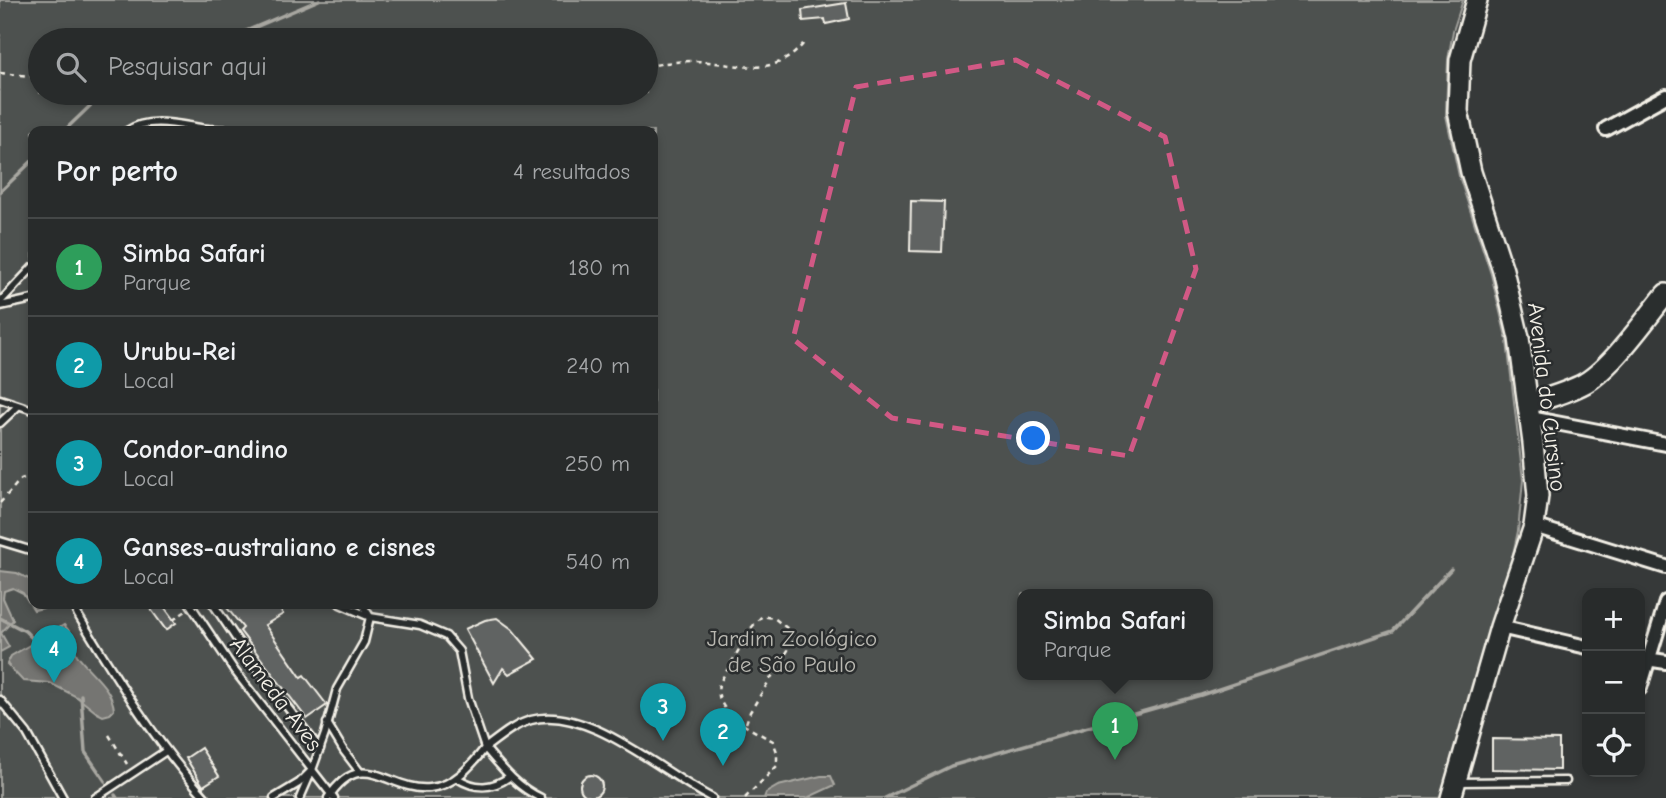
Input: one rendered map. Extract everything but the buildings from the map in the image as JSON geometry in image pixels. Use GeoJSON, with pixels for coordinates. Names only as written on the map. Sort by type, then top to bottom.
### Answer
{"type":"FeatureCollection","features":[{"type":"Feature","properties":{"kind":"main road","name":"Avenida do Cursino"},"geometry":{"type":"LineString","coordinates":[[1453,790],[1500,627],[1534,526],[1538,496],[1519,338],[1507,284],[1471,172],[1458,111],[1460,60],[1477,0]]}},
{"type":"Feature","properties":{"kind":"main road"},"geometry":{"type":"LineString","coordinates":[[1529,411],[1597,375],[1666,294]]}},
{"type":"Feature","properties":{"kind":"street"},"geometry":{"type":"LineString","coordinates":[[1606,129],[1666,96]]}},
{"type":"Feature","properties":{"kind":"street"},"geometry":{"type":"LineString","coordinates":[[1529,411],[1666,444]]}},
{"type":"Feature","properties":{"kind":"street"},"geometry":{"type":"LineString","coordinates":[[1534,526],[1666,566]]}},
{"type":"Feature","properties":{"kind":"street"},"geometry":{"type":"LineString","coordinates":[[1645,656],[1666,602]]}},
{"type":"Feature","properties":{"kind":"street"},"geometry":{"type":"LineString","coordinates":[[1500,627],[1582,646]]}},
{"type":"Feature","properties":{"kind":"street"},"geometry":{"type":"LineString","coordinates":[[1645,659],[1666,662]]}},
{"type":"Feature","properties":{"kind":"lane"},"geometry":{"type":"LineString","coordinates":[[136,126],[160,123],[186,126]]}},
{"type":"Feature","properties":{"kind":"lane"},"geometry":{"type":"LineString","coordinates":[[0,304],[28,273]]}},
{"type":"Feature","properties":{"kind":"lane"},"geometry":{"type":"LineString","coordinates":[[0,304],[28,300]]}},
{"type":"Feature","properties":{"kind":"lane"},"geometry":{"type":"LineString","coordinates":[[0,399],[28,408]]}},
{"type":"Feature","properties":{"kind":"lane"},"geometry":{"type":"LineString","coordinates":[[0,423],[18,405]]}},
{"type":"Feature","properties":{"kind":"lane"},"geometry":{"type":"LineString","coordinates":[[3,542],[28,550]]}},
{"type":"Feature","properties":{"kind":"lane"},"geometry":{"type":"LineString","coordinates":[[75,609],[137,712],[206,798]]}},
{"type":"Feature","properties":{"kind":"lane","name":"Alameda Aves"},"geometry":{"type":"LineString","coordinates":[[194,609],[234,670],[331,797]]}},
{"type":"Feature","properties":{"kind":"lane","name":"Alameda Aves"},"geometry":{"type":"LineString","coordinates":[[216,609],[252,662],[320,749]]}},
{"type":"Feature","properties":{"kind":"lane"},"geometry":{"type":"LineString","coordinates":[[352,609],[370,617],[420,625],[446,636],[459,651],[471,709],[485,748],[509,777],[527,792],[541,798]]}},
{"type":"Feature","properties":{"kind":"lane"},"geometry":{"type":"LineString","coordinates":[[300,798],[320,749],[343,675],[364,642],[370,617],[365,609]]}},
{"type":"Feature","properties":{"kind":"lane"},"geometry":{"type":"LineString","coordinates":[[0,700],[27,733],[63,798]]}},
{"type":"Feature","properties":{"kind":"lane"},"geometry":{"type":"LineString","coordinates":[[331,797],[340,784],[360,772],[381,775],[400,785],[430,788],[457,778],[485,748],[508,730],[533,720],[556,718],[580,722],[653,761],[701,796],[712,798]]}},
{"type":"Feature","properties":{"kind":"lane"},"geometry":{"type":"LineString","coordinates":[[327,723],[360,772]]}},
{"type":"Feature","properties":{"kind":"lane"},"geometry":{"type":"LineString","coordinates":[[95,798],[166,751]]}},
{"type":"Feature","properties":{"kind":"lane"},"geometry":{"type":"LineString","coordinates":[[274,798],[299,783],[312,770]]}},
{"type":"Feature","properties":{"kind":"lane"},"geometry":{"type":"LineString","coordinates":[[457,778],[466,784],[487,787],[497,786],[509,777]]}},
{"type":"Feature","properties":{"kind":"lane"},"geometry":{"type":"LineString","coordinates":[[1453,790],[1566,781]]}},
{"type":"Feature","properties":{"kind":"path"},"geometry":{"type":"LineString","coordinates":[[658,64],[696,61],[739,66],[774,65],[798,51],[806,40]]}},
{"type":"Feature","properties":{"kind":"path"},"geometry":{"type":"LineString","coordinates":[[0,73],[28,76]]}},
{"type":"Feature","properties":{"kind":"path"},"geometry":{"type":"LineString","coordinates":[[0,503],[21,479],[28,477]]}},
{"type":"Feature","properties":{"kind":"path"},"geometry":{"type":"LineString","coordinates":[[173,620],[186,609]]}},
{"type":"Feature","properties":{"kind":"path"},"geometry":{"type":"LineString","coordinates":[[745,726],[750,712],[793,642],[792,632],[774,618],[762,616],[752,627],[719,684],[717,695],[720,704],[745,726],[773,741],[777,752],[777,766],[745,798]]}},
{"type":"Feature","properties":{"kind":"path"},"geometry":{"type":"LineString","coordinates":[[109,735],[133,773]]}},
{"type":"Feature","properties":{"kind":"highlighted area"},"geometry":{"type":"Polygon","coordinates":[[[1016,60],[1165,137],[1196,269],[1129,456],[892,418],[793,339],[856,87],[1016,60]]]}},
{"type":"Feature","properties":{"kind":"green space","name":"Jardim Zoológico de São Paulo"},"geometry":{"type":"Polygon","coordinates":[[[0,0],[1463,0],[1453,31],[1448,60],[1446,115],[1459,176],[1491,274],[1507,341],[1523,480],[1512,559],[1488,631],[1440,798],[0,798],[0,0]]]}},
{"type":"Feature","properties":{"kind":"shaded area"},"geometry":{"type":"Polygon","coordinates":[[[0,571],[17,573],[28,578],[28,601],[23,593],[13,588],[4,591],[3,598],[13,620],[1,633],[9,647],[0,652],[0,571]]]}},
{"type":"Feature","properties":{"kind":"shaded area"},"geometry":{"type":"Polygon","coordinates":[[[64,625],[70,633],[77,655],[109,694],[114,710],[110,714],[103,716],[97,713],[77,697],[50,683],[23,681],[7,664],[11,656],[64,625]]]}},
{"type":"Feature","properties":{"kind":"shaded area"},"geometry":{"type":"Polygon","coordinates":[[[831,776],[835,785],[807,798],[764,798],[766,793],[778,786],[831,776]]]}},
{"type":"Feature","properties":{"kind":"waterway"},"geometry":{"type":"LineString","coordinates":[[253,28],[319,0]]}},
{"type":"Feature","properties":{"kind":"waterway"},"geometry":{"type":"LineString","coordinates":[[69,126],[91,105]]}},
{"type":"Feature","properties":{"kind":"waterway"},"geometry":{"type":"LineString","coordinates":[[0,192],[28,165]]}},
{"type":"Feature","properties":{"kind":"waterway"},"geometry":{"type":"LineString","coordinates":[[885,798],[951,766],[1201,695],[1393,631],[1451,569]]}},
{"type":"Feature","properties":{"kind":"waterway"},"geometry":{"type":"LineString","coordinates":[[0,618],[25,631],[37,643]]}},
{"type":"Feature","properties":{"kind":"waterway"},"geometry":{"type":"LineString","coordinates":[[81,695],[85,752],[105,781]]}},
{"type":"Feature","properties":{"kind":"place","name":"Ganses-australiano e cisnes"},"geometry":{"type":"Point","coordinates":[54,683]}},
{"type":"Feature","properties":{"kind":"place","name":"Condor-andino"},"geometry":{"type":"Point","coordinates":[663,741]}},
{"type":"Feature","properties":{"kind":"place","name":"Simba Safari"},"geometry":{"type":"Point","coordinates":[1115,760]}},
{"type":"Feature","properties":{"kind":"place","name":"Urubu-Rei"},"geometry":{"type":"Point","coordinates":[723,766]}}]}
